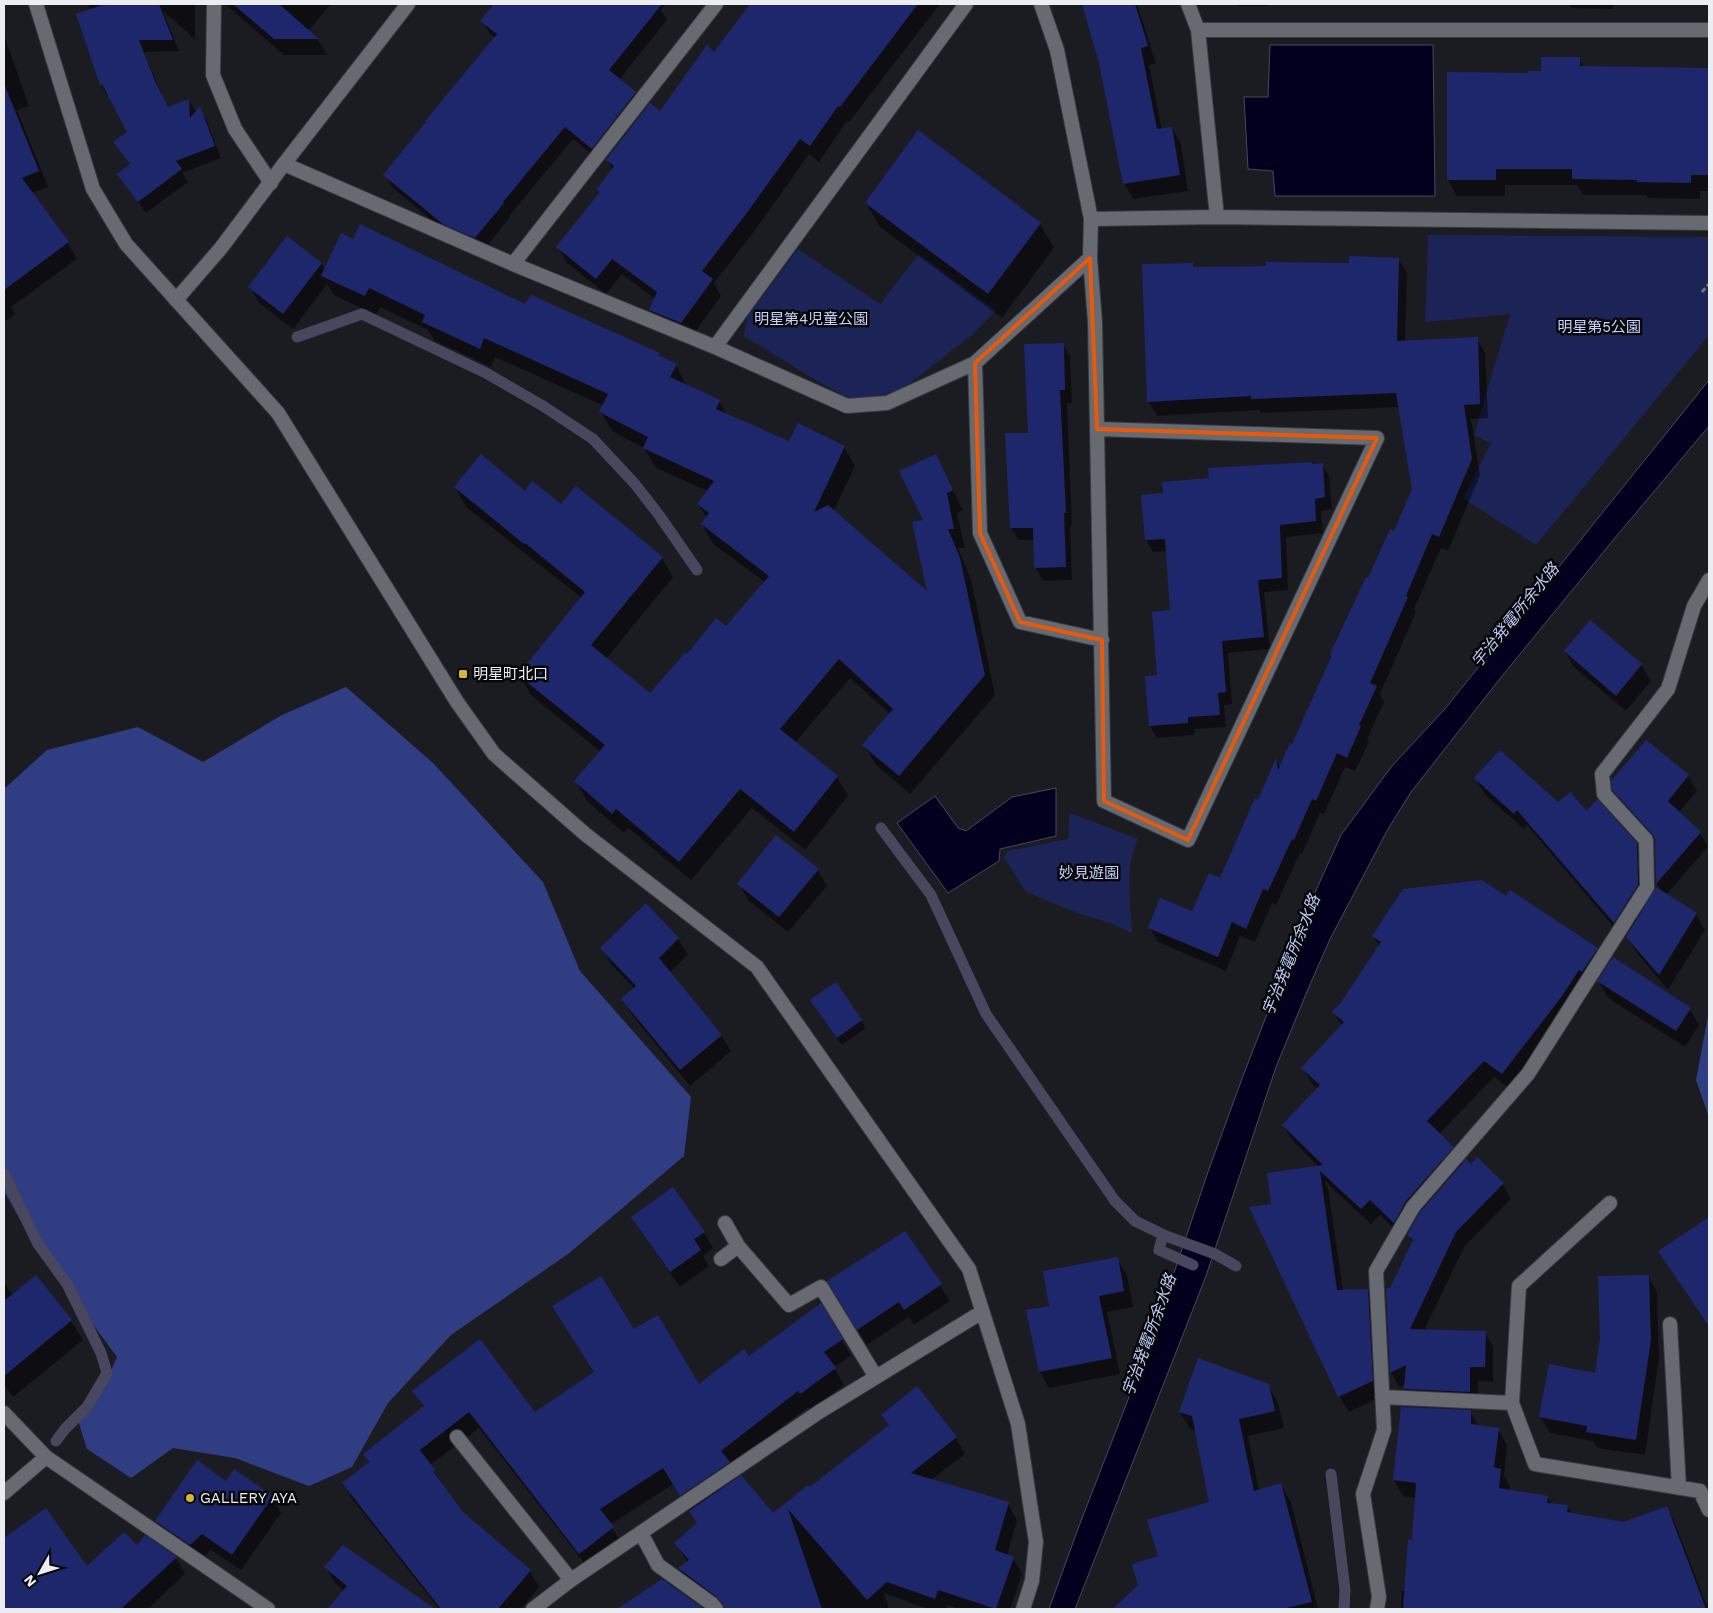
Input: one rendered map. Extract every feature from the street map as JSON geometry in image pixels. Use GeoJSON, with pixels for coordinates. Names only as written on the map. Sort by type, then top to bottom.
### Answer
{"type":"FeatureCollection","features":[{"type":"Feature","properties":{"kind":"street"},"geometry":{"type":"LineString","coordinates":[[36,4],[93,189],[126,244],[278,413],[457,702],[494,754],[585,834],[757,967],[969,1269],[1018,1424],[1036,1542],[1032,1581],[1023,1609]]}},
{"type":"Feature","properties":{"kind":"street"},"geometry":{"type":"LineString","coordinates":[[214,4],[213,75],[235,129],[271,183]]}},
{"type":"Feature","properties":{"kind":"street"},"geometry":{"type":"LineString","coordinates":[[176,300],[221,248],[408,4]]}},
{"type":"Feature","properties":{"kind":"street"},"geometry":{"type":"LineString","coordinates":[[513,264],[716,4]]}},
{"type":"Feature","properties":{"kind":"street"},"geometry":{"type":"LineString","coordinates":[[715,347],[966,4]]}},
{"type":"Feature","properties":{"kind":"street"},"geometry":{"type":"LineString","coordinates":[[1041,4],[1057,50],[1091,219],[1090,258],[1095,322],[1097,429],[1102,640],[1104,801],[1188,840],[1377,438],[1097,429]]}},
{"type":"Feature","properties":{"kind":"street"},"geometry":{"type":"LineString","coordinates":[[1188,4],[1198,30],[1217,217]]}},
{"type":"Feature","properties":{"kind":"street"},"geometry":{"type":"LineString","coordinates":[[1198,30],[1709,30]]}},
{"type":"Feature","properties":{"kind":"street"},"geometry":{"type":"LineString","coordinates":[[284,164],[513,264],[715,347],[847,406],[887,403],[975,363],[1090,258]]}},
{"type":"Feature","properties":{"kind":"street"},"geometry":{"type":"LineString","coordinates":[[1091,219],[1217,217],[1709,223]]}},
{"type":"Feature","properties":{"kind":"street"},"geometry":{"type":"LineString","coordinates":[[975,363],[980,533],[1020,622],[1102,640]]}},
{"type":"Feature","properties":{"kind":"street"},"geometry":{"type":"LineString","coordinates":[[1377,1609],[1378,1597],[1363,1494],[1384,1430],[1376,1271],[1413,1207],[1528,1074],[1647,887],[1646,840],[1604,794],[1602,774],[1668,689],[1694,606],[1709,580]]}},
{"type":"Feature","properties":{"kind":"street"},"geometry":{"type":"LineString","coordinates":[[1610,1203],[1519,1286],[1512,1403],[1535,1464],[1700,1491],[1709,1510]]}},
{"type":"Feature","properties":{"kind":"street"},"geometry":{"type":"LineString","coordinates":[[724,1223],[738,1246],[788,1305],[821,1287],[876,1377]]}},
{"type":"Feature","properties":{"kind":"street"},"geometry":{"type":"LineString","coordinates":[[721,1259],[738,1246]]}},
{"type":"Feature","properties":{"kind":"street"},"geometry":{"type":"LineString","coordinates":[[533,1609],[571,1580],[819,1412],[982,1312]]}},
{"type":"Feature","properties":{"kind":"street"},"geometry":{"type":"LineString","coordinates":[[1670,1324],[1679,1488]]}},
{"type":"Feature","properties":{"kind":"street"},"geometry":{"type":"LineString","coordinates":[[1382,1397],[1512,1403]]}},
{"type":"Feature","properties":{"kind":"street"},"geometry":{"type":"LineString","coordinates":[[4,1413],[46,1457],[268,1609]]}},
{"type":"Feature","properties":{"kind":"street"},"geometry":{"type":"LineString","coordinates":[[457,1437],[571,1580]]}},
{"type":"Feature","properties":{"kind":"street"},"geometry":{"type":"LineString","coordinates":[[4,1493],[46,1457]]}},
{"type":"Feature","properties":{"kind":"street"},"geometry":{"type":"LineString","coordinates":[[641,1533],[658,1565],[712,1604],[716,1609]]}},
{"type":"Feature","properties":{"kind":"path"},"geometry":{"type":"LineString","coordinates":[[1702,292],[1709,284]]}},
{"type":"Feature","properties":{"kind":"highlighted area"},"geometry":{"type":"Polygon","coordinates":[[[1090,258],[1097,429],[1377,438],[1188,840],[1104,801],[1102,640],[1020,622],[980,533],[975,363],[1090,258]]]}},
{"type":"Feature","properties":{"kind":"green space","name":"明星第5公園"},"geometry":{"type":"Polygon","coordinates":[[[1428,235],[1709,237],[1709,335],[1536,545],[1463,498],[1491,443],[1474,435],[1510,314],[1425,322],[1428,235]]]}},
{"type":"Feature","properties":{"kind":"green space","name":"明星第4児童公園"},"geometry":{"type":"Polygon","coordinates":[[[798,249],[880,304],[919,254],[996,310],[974,333],[908,385],[878,397],[848,398],[744,336],[747,317],[798,249]]]}},
{"type":"Feature","properties":{"kind":"green space","name":"妙見遊園"},"geometry":{"type":"Polygon","coordinates":[[[1070,813],[1138,839],[1131,862],[1130,873],[1132,933],[1108,922],[1080,914],[1026,892],[1004,857],[1008,851],[1068,839],[1070,813]]]}},
{"type":"Feature","properties":{"kind":"shaded area"},"geometry":{"type":"Polygon","coordinates":[[[346,687],[433,763],[543,882],[580,971],[691,1097],[684,1156],[568,1254],[451,1335],[388,1403],[352,1467],[309,1486],[235,1458],[173,1448],[131,1478],[87,1449],[76,1414],[107,1380],[117,1357],[35,1246],[4,1191],[4,789],[47,750],[138,727],[203,762],[282,715],[346,687]]]}},
{"type":"Feature","properties":{"kind":"shaded area"},"geometry":{"type":"Polygon","coordinates":[[[1709,1011],[1709,1117],[1696,1080],[1709,1011]]]}},
{"type":"Feature","properties":{"kind":"water"},"geometry":{"type":"Polygon","coordinates":[[[1270,45],[1433,45],[1435,196],[1275,196],[1273,171],[1248,169],[1244,97],[1268,97],[1270,45]]]}},
{"type":"Feature","properties":{"kind":"water","name":"宇治発電所余水路"},"geometry":{"type":"Polygon","coordinates":[[[1709,380],[1709,426],[1502,676],[1411,792],[1388,829],[1330,939],[1276,1067],[1206,1276],[1075,1609],[1049,1609],[1152,1338],[1209,1169],[1243,1076],[1309,906],[1341,835],[1392,766],[1444,710],[1709,380]]]}},
{"type":"Feature","properties":{"kind":"water"},"geometry":{"type":"Polygon","coordinates":[[[1056,788],[1056,836],[1000,849],[999,861],[948,893],[897,823],[935,796],[958,828],[966,831],[1012,797],[1056,788]]]}},
{"type":"Feature","properties":{"kind":"building"},"geometry":{"type":"Polygon","coordinates":[[[105,4],[159,4],[173,40],[139,40],[155,81],[168,107],[189,99],[190,118],[200,106],[215,146],[176,161],[182,169],[138,202],[117,174],[130,164],[113,142],[127,132],[102,84],[100,85],[76,14],[105,4]]]}},
{"type":"Feature","properties":{"kind":"building"},"geometry":{"type":"Polygon","coordinates":[[[233,4],[279,4],[319,39],[274,39],[233,4]]]}},
{"type":"Feature","properties":{"kind":"building"},"geometry":{"type":"Polygon","coordinates":[[[494,4],[662,4],[609,70],[636,92],[592,149],[565,127],[475,238],[444,225],[383,175],[497,34],[480,21],[494,4]]]}},
{"type":"Feature","properties":{"kind":"building"},"geometry":{"type":"Polygon","coordinates":[[[750,4],[918,4],[840,107],[838,106],[810,146],[800,139],[702,271],[713,279],[681,323],[649,310],[657,292],[612,259],[596,279],[556,247],[600,192],[597,189],[614,166],[606,160],[650,103],[660,111],[707,45],[714,52],[750,4]]]}},
{"type":"Feature","properties":{"kind":"building"},"geometry":{"type":"Polygon","coordinates":[[[1082,4],[1135,4],[1148,46],[1141,48],[1157,129],[1172,127],[1180,175],[1123,184],[1099,63],[1082,4]]]}},
{"type":"Feature","properties":{"kind":"building"},"geometry":{"type":"Polygon","coordinates":[[[1541,57],[1580,57],[1580,66],[1709,68],[1709,175],[1691,175],[1691,183],[1637,182],[1637,180],[1572,179],[1572,169],[1496,169],[1496,180],[1447,180],[1447,72],[1528,73],[1528,71],[1541,71],[1541,57]]]}},
{"type":"Feature","properties":{"kind":"building"},"geometry":{"type":"Polygon","coordinates":[[[4,86],[39,171],[22,178],[69,242],[4,290],[4,86]]]}},
{"type":"Feature","properties":{"kind":"building"},"geometry":{"type":"Polygon","coordinates":[[[918,130],[1041,223],[988,294],[865,203],[918,130]]]}},
{"type":"Feature","properties":{"kind":"building"},"geometry":{"type":"Polygon","coordinates":[[[360,224],[525,304],[531,295],[660,353],[658,355],[677,364],[670,377],[720,400],[716,409],[789,441],[798,423],[845,446],[814,512],[828,505],[927,591],[912,522],[923,520],[899,471],[936,454],[953,490],[947,493],[954,529],[948,529],[960,558],[985,675],[899,776],[862,745],[893,709],[839,659],[780,729],[838,776],[794,832],[740,789],[679,862],[616,809],[612,814],[574,781],[605,745],[518,675],[585,592],[454,487],[481,454],[525,491],[532,481],[561,504],[576,486],[663,557],[591,645],[650,693],[685,653],[687,654],[716,618],[726,626],[769,576],[701,524],[709,513],[697,504],[714,481],[643,448],[648,437],[599,412],[608,394],[484,338],[480,349],[422,322],[425,315],[369,288],[365,296],[321,276],[341,233],[353,239],[360,224]]]}},
{"type":"Feature","properties":{"kind":"building"},"geometry":{"type":"Polygon","coordinates":[[[287,236],[322,263],[283,314],[248,287],[287,236]]]}},
{"type":"Feature","properties":{"kind":"building"},"geometry":{"type":"Polygon","coordinates":[[[1349,256],[1399,258],[1397,341],[1478,337],[1480,404],[1464,405],[1472,459],[1439,537],[1432,534],[1406,596],[1408,597],[1370,683],[1377,686],[1359,725],[1361,726],[1347,758],[1337,753],[1316,801],[1312,799],[1268,891],[1263,889],[1246,929],[1232,922],[1218,957],[1148,928],[1160,898],[1192,911],[1209,873],[1220,878],[1255,798],[1258,800],[1276,758],[1278,770],[1290,743],[1292,744],[1332,655],[1330,654],[1366,577],[1368,578],[1390,529],[1394,531],[1412,489],[1396,393],[1251,399],[1251,396],[1147,402],[1142,264],[1193,263],[1193,267],[1266,266],[1266,262],[1349,263],[1349,256]]]}},
{"type":"Feature","properties":{"kind":"building"},"geometry":{"type":"Polygon","coordinates":[[[1064,343],[1065,390],[1060,390],[1066,513],[1064,513],[1066,567],[1034,568],[1033,528],[1010,528],[1005,433],[1028,433],[1024,344],[1064,343]]]}},
{"type":"Feature","properties":{"kind":"building"},"geometry":{"type":"Polygon","coordinates":[[[1312,462],[1312,464],[1323,463],[1325,497],[1315,499],[1316,521],[1280,525],[1282,578],[1258,580],[1264,637],[1222,641],[1226,692],[1218,693],[1220,715],[1188,717],[1188,723],[1149,726],[1145,676],[1157,675],[1152,612],[1170,610],[1165,539],[1145,540],[1141,495],[1163,493],[1162,482],[1209,478],[1208,468],[1312,462]]]}},
{"type":"Feature","properties":{"kind":"building"},"geometry":{"type":"Polygon","coordinates":[[[1590,620],[1642,664],[1616,696],[1564,651],[1590,620]]]}},
{"type":"Feature","properties":{"kind":"building"},"geometry":{"type":"Polygon","coordinates":[[[1646,740],[1689,775],[1668,801],[1701,832],[1656,884],[1655,840],[1653,835],[1612,790],[1611,781],[1646,740]]]}},
{"type":"Feature","properties":{"kind":"building"},"geometry":{"type":"Polygon","coordinates":[[[1500,750],[1558,802],[1570,792],[1587,811],[1597,799],[1637,843],[1638,885],[1614,923],[1517,810],[1514,814],[1474,778],[1500,750]]]}},
{"type":"Feature","properties":{"kind":"building"},"geometry":{"type":"Polygon","coordinates":[[[776,835],[819,869],[779,917],[737,884],[776,835]]]}},
{"type":"Feature","properties":{"kind":"building"},"geometry":{"type":"Polygon","coordinates":[[[1482,880],[1506,896],[1510,890],[1598,948],[1582,972],[1579,970],[1562,996],[1502,1074],[1484,1061],[1427,1121],[1454,1147],[1406,1201],[1394,1223],[1370,1200],[1361,1209],[1320,1171],[1337,1290],[1368,1289],[1373,1381],[1338,1397],[1249,1207],[1271,1204],[1267,1173],[1323,1165],[1282,1125],[1320,1085],[1301,1068],[1344,1022],[1332,1012],[1342,1001],[1381,942],[1372,936],[1403,889],[1482,880]]]}},
{"type":"Feature","properties":{"kind":"building"},"geometry":{"type":"Polygon","coordinates":[[[1656,887],[1697,913],[1659,975],[1626,937],[1656,887]]]}},
{"type":"Feature","properties":{"kind":"building"},"geometry":{"type":"Polygon","coordinates":[[[646,903],[679,938],[659,958],[722,1035],[680,1070],[621,999],[636,986],[600,948],[646,903]]]}},
{"type":"Feature","properties":{"kind":"building"},"geometry":{"type":"Polygon","coordinates":[[[1613,957],[1691,1008],[1676,1031],[1597,981],[1613,957]]]}},
{"type":"Feature","properties":{"kind":"building"},"geometry":{"type":"Polygon","coordinates":[[[836,982],[862,1020],[837,1038],[810,1000],[836,982]]]}},
{"type":"Feature","properties":{"kind":"building"},"geometry":{"type":"Polygon","coordinates":[[[1477,1157],[1504,1183],[1456,1232],[1410,1329],[1486,1331],[1485,1367],[1470,1367],[1470,1392],[1404,1389],[1406,1365],[1390,1373],[1386,1288],[1390,1288],[1413,1240],[1407,1235],[1420,1212],[1466,1159],[1471,1164],[1477,1157]]]}},
{"type":"Feature","properties":{"kind":"building"},"geometry":{"type":"Polygon","coordinates":[[[673,1187],[705,1232],[694,1239],[701,1250],[670,1272],[631,1217],[673,1187]]]}},
{"type":"Feature","properties":{"kind":"building"},"geometry":{"type":"Polygon","coordinates":[[[1709,1217],[1709,1326],[1658,1251],[1709,1217]]]}},
{"type":"Feature","properties":{"kind":"building"},"geometry":{"type":"Polygon","coordinates":[[[905,1231],[942,1284],[904,1310],[899,1302],[857,1330],[827,1281],[905,1231]]]}},
{"type":"Feature","properties":{"kind":"building"},"geometry":{"type":"Polygon","coordinates":[[[1118,1257],[1124,1291],[1099,1296],[1112,1358],[1039,1372],[1026,1310],[1049,1306],[1043,1271],[1118,1257]]]}},
{"type":"Feature","properties":{"kind":"building"},"geometry":{"type":"Polygon","coordinates":[[[36,1275],[72,1320],[4,1376],[4,1301],[36,1275]]]}},
{"type":"Feature","properties":{"kind":"building"},"geometry":{"type":"Polygon","coordinates":[[[1649,1275],[1651,1340],[1636,1440],[1586,1432],[1587,1426],[1539,1417],[1549,1364],[1595,1373],[1600,1339],[1598,1276],[1649,1275]]]}},
{"type":"Feature","properties":{"kind":"building"},"geometry":{"type":"Polygon","coordinates":[[[601,1276],[634,1329],[658,1315],[699,1384],[744,1349],[749,1356],[821,1303],[843,1339],[824,1352],[836,1368],[800,1394],[798,1391],[721,1451],[730,1462],[680,1496],[663,1468],[600,1509],[614,1527],[579,1554],[469,1412],[420,1450],[463,1512],[531,1570],[498,1609],[441,1609],[342,1483],[369,1462],[363,1454],[424,1406],[412,1391],[480,1339],[535,1412],[594,1372],[552,1306],[601,1276]]]}},
{"type":"Feature","properties":{"kind":"building"},"geometry":{"type":"Polygon","coordinates":[[[1198,1358],[1269,1384],[1275,1411],[1239,1419],[1254,1491],[1281,1483],[1312,1602],[1282,1609],[1113,1609],[1138,1585],[1132,1564],[1158,1556],[1147,1520],[1209,1502],[1192,1416],[1179,1412],[1198,1358]]]}},
{"type":"Feature","properties":{"kind":"building"},"geometry":{"type":"Polygon","coordinates":[[[917,1386],[957,1437],[911,1473],[1009,1502],[995,1550],[1014,1557],[996,1609],[938,1590],[935,1599],[887,1582],[867,1600],[788,1509],[822,1609],[725,1609],[717,1597],[678,1568],[689,1560],[674,1543],[697,1523],[689,1511],[741,1475],[773,1513],[808,1485],[810,1487],[889,1425],[881,1415],[917,1386]]]}},
{"type":"Feature","properties":{"kind":"building"},"geometry":{"type":"Polygon","coordinates":[[[1401,1407],[1471,1410],[1471,1424],[1499,1428],[1494,1467],[1501,1469],[1499,1488],[1548,1496],[1547,1503],[1568,1505],[1567,1512],[1623,1522],[1667,1506],[1706,1609],[1403,1609],[1408,1539],[1412,1540],[1416,1483],[1393,1480],[1401,1407]]]}},
{"type":"Feature","properties":{"kind":"building"},"geometry":{"type":"Polygon","coordinates":[[[197,1460],[226,1481],[234,1469],[273,1496],[232,1555],[202,1534],[190,1545],[155,1521],[197,1460]]]}},
{"type":"Feature","properties":{"kind":"building"},"geometry":{"type":"Polygon","coordinates":[[[46,1508],[87,1566],[124,1532],[137,1545],[145,1535],[177,1557],[121,1609],[4,1609],[4,1538],[46,1508]]]}},
{"type":"Feature","properties":{"kind":"building"},"geometry":{"type":"Polygon","coordinates":[[[343,1545],[435,1609],[327,1609],[347,1586],[324,1567],[343,1545]]]}},
{"type":"Feature","properties":{"kind":"building"},"geometry":{"type":"Polygon","coordinates":[[[662,1579],[704,1609],[617,1609],[662,1579]]]}},
{"type":"Feature","properties":{"kind":"waterway"},"geometry":{"type":"LineString","coordinates":[[297,337],[362,314],[486,373],[543,406],[593,439],[635,484],[697,570]]}},
{"type":"Feature","properties":{"kind":"waterway"},"geometry":{"type":"LineString","coordinates":[[881,828],[931,895],[986,1014],[1115,1201],[1135,1221],[1166,1236],[1215,1254],[1236,1266]]}},
{"type":"Feature","properties":{"kind":"waterway"},"geometry":{"type":"LineString","coordinates":[[4,1174],[38,1244],[67,1284],[101,1353],[107,1373],[87,1407],[56,1441]]}},
{"type":"Feature","properties":{"kind":"waterway"},"geometry":{"type":"LineString","coordinates":[[1163,1235],[1159,1250],[1193,1265]]}},
{"type":"Feature","properties":{"kind":"waterway"},"geometry":{"type":"LineString","coordinates":[[1331,1474],[1345,1590],[1344,1609]]}},
{"type":"Feature","properties":{"kind":"place","name":"明星町北口"},"geometry":{"type":"Point","coordinates":[463,674]}},
{"type":"Feature","properties":{"kind":"place","name":"GALLERY AYA"},"geometry":{"type":"Point","coordinates":[190,1498]}}]}
